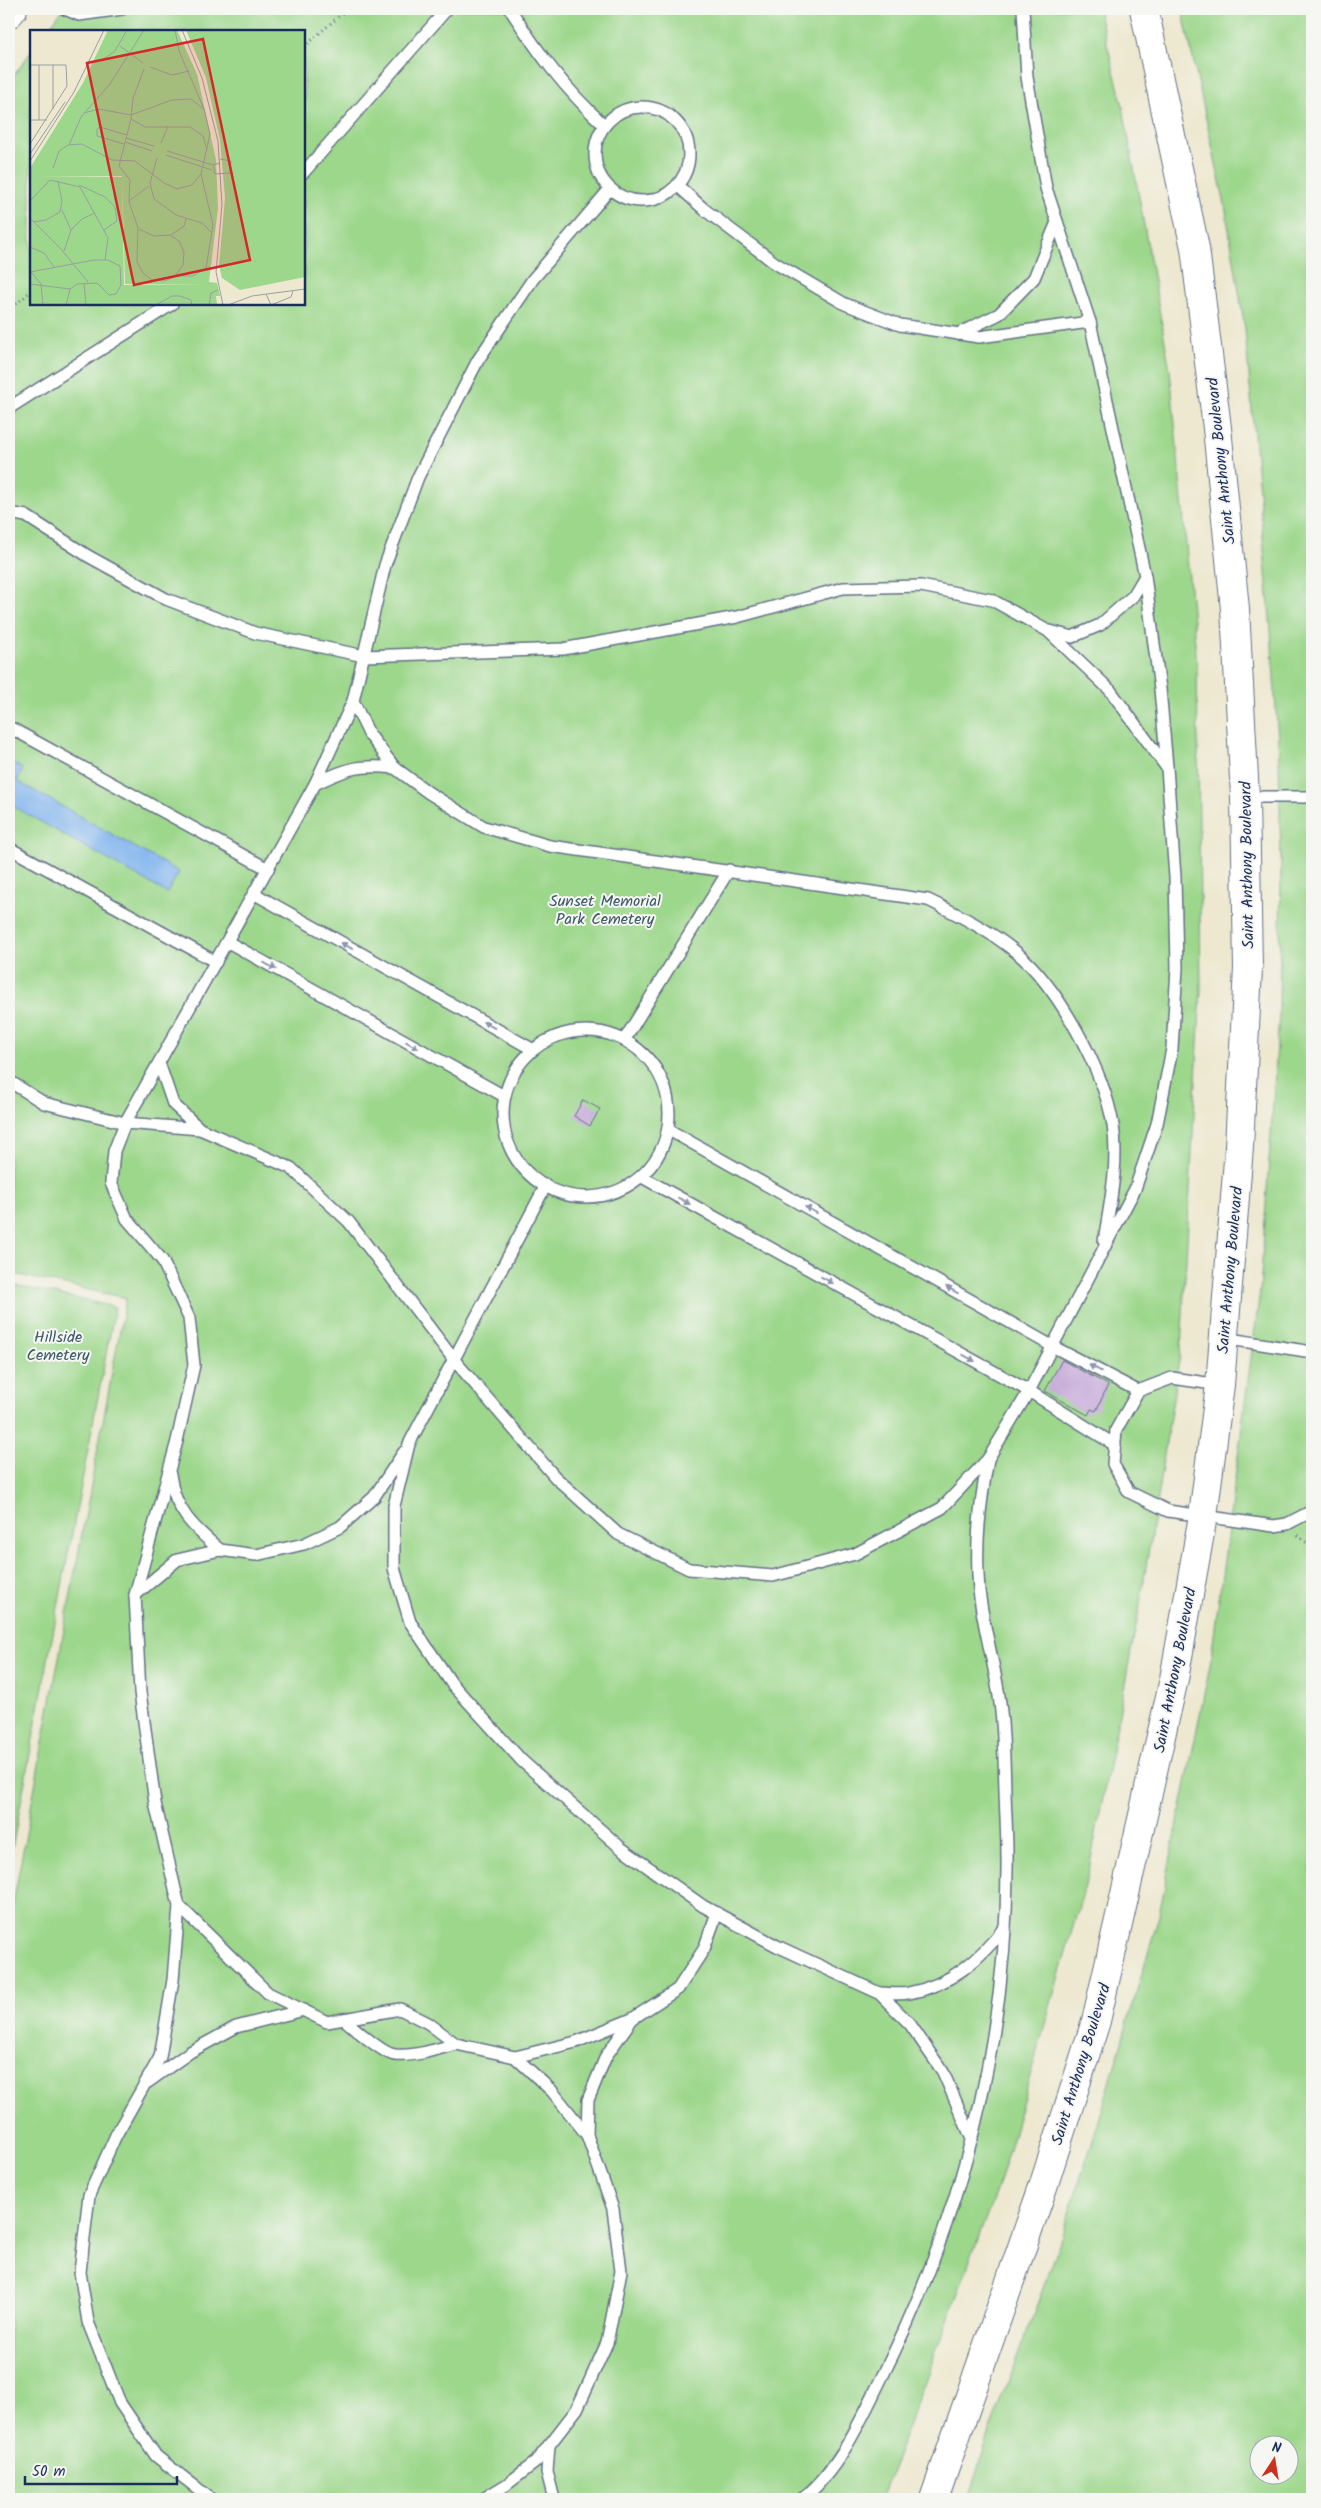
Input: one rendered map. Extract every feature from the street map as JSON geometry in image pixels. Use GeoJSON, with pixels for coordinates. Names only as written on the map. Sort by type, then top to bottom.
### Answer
{"type":"FeatureCollection","features":[{"type":"Feature","properties":{"kind":"street"},"geometry":{"type":"LineString","coordinates":[[9,14],[13,9]]}},
{"type":"Feature","properties":{"kind":"street","name":"Saint Anthony Boulevard"},"geometry":{"type":"LineString","coordinates":[[934,2499],[1043,2187],[1096,2021],[1174,1678],[1203,1516],[1220,1385],[1240,1147],[1248,968],[1245,797],[1235,609],[1218,428],[1197,267],[1144,9]]}},
{"type":"Feature","properties":{"kind":"lane"},"geometry":{"type":"LineString","coordinates":[[65,9],[79,14],[122,9]]}},
{"type":"Feature","properties":{"kind":"lane"},"geometry":{"type":"LineString","coordinates":[[305,171],[447,9]]}},
{"type":"Feature","properties":{"kind":"lane"},"geometry":{"type":"LineString","coordinates":[[510,9],[542,60],[575,98],[604,125]]}},
{"type":"Feature","properties":{"kind":"lane"},"geometry":{"type":"LineString","coordinates":[[9,1081],[44,1103],[125,1123],[200,1129],[291,1168],[348,1222],[455,1361],[555,1477],[618,1534],[689,1568],[773,1576],[855,1554],[942,1508],[988,1459],[1028,1391],[1135,1189],[1157,1124],[1172,1049],[1177,959],[1176,877],[1167,768],[1160,689],[1145,576],[1090,322],[1046,188],[1027,77],[1023,9]]}},
{"type":"Feature","properties":{"kind":"lane"},"geometry":{"type":"LineString","coordinates":[[637,107],[663,111],[683,129],[690,151],[687,171],[678,186],[661,198],[630,201],[610,190],[595,165],[595,145],[604,125],[615,115],[637,107]]}},
{"type":"Feature","properties":{"kind":"lane"},"geometry":{"type":"LineString","coordinates":[[678,186],[705,210],[775,263],[844,304],[900,325],[979,337],[1090,322]]}},
{"type":"Feature","properties":{"kind":"lane"},"geometry":{"type":"LineString","coordinates":[[211,2499],[156,2456],[120,2403],[88,2322],[80,2272],[89,2195],[116,2135],[160,2057],[173,1980],[179,1906],[155,1803],[140,1692],[135,1595],[169,1471],[194,1365],[189,1318],[162,1260],[127,1219],[111,1183],[114,1151],[125,1123],[315,784],[353,702],[385,565],[418,477],[478,360],[533,279],[610,190]]}},
{"type":"Feature","properties":{"kind":"lane"},"geometry":{"type":"LineString","coordinates":[[958,334],[999,314],[1034,278],[1057,222]]}},
{"type":"Feature","properties":{"kind":"lane"},"geometry":{"type":"LineString","coordinates":[[9,408],[170,305]]}},
{"type":"Feature","properties":{"kind":"lane"},"geometry":{"type":"LineString","coordinates":[[9,513],[26,516],[88,556],[166,599],[255,633],[364,656],[563,649],[737,616],[843,588],[921,586],[992,600],[1048,631],[1110,690],[1167,768]]}},
{"type":"Feature","properties":{"kind":"lane"},"geometry":{"type":"LineString","coordinates":[[1048,631],[1072,637],[1100,625],[1133,596],[1145,576]]}},
{"type":"Feature","properties":{"kind":"lane"},"geometry":{"type":"LineString","coordinates":[[353,702],[369,734],[396,768],[429,793],[484,827],[550,846],[730,870],[928,900],[975,922],[1017,953],[1056,998],[1093,1060],[1113,1124],[1115,1171],[1102,1251]]}},
{"type":"Feature","properties":{"kind":"lane"},"geometry":{"type":"LineString","coordinates":[[9,727],[268,869]]}},
{"type":"Feature","properties":{"kind":"lane"},"geometry":{"type":"LineString","coordinates":[[315,784],[346,769],[372,766],[396,768]]}},
{"type":"Feature","properties":{"kind":"lane"},"geometry":{"type":"LineString","coordinates":[[1245,797],[1312,798]]}},
{"type":"Feature","properties":{"kind":"lane"},"geometry":{"type":"LineString","coordinates":[[9,848],[216,962]]}},
{"type":"Feature","properties":{"kind":"lane"},"geometry":{"type":"LineString","coordinates":[[624,1038],[730,870]]}},
{"type":"Feature","properties":{"kind":"lane"},"geometry":{"type":"LineString","coordinates":[[255,894],[532,1049]]}},
{"type":"Feature","properties":{"kind":"lane"},"geometry":{"type":"LineString","coordinates":[[228,942],[504,1096]]}},
{"type":"Feature","properties":{"kind":"lane"},"geometry":{"type":"LineString","coordinates":[[582,1030],[606,1032],[624,1038],[639,1048],[662,1077],[671,1116],[669,1130],[658,1158],[642,1177],[616,1193],[590,1198],[562,1194],[531,1177],[508,1144],[502,1121],[504,1096],[512,1074],[532,1049],[554,1036],[582,1030]]}},
{"type":"Feature","properties":{"kind":"lane"},"geometry":{"type":"LineString","coordinates":[[159,1063],[173,1104],[200,1129]]}},
{"type":"Feature","properties":{"kind":"lane"},"geometry":{"type":"LineString","coordinates":[[669,1130],[1052,1346],[1138,1391]]}},
{"type":"Feature","properties":{"kind":"lane"},"geometry":{"type":"LineString","coordinates":[[642,1177],[1028,1391],[1115,1445]]}},
{"type":"Feature","properties":{"kind":"lane"},"geometry":{"type":"LineString","coordinates":[[135,1595],[177,1560],[220,1550],[256,1555],[304,1544],[340,1526],[374,1497],[410,1444],[546,1185]]}},
{"type":"Feature","properties":{"kind":"lane"},"geometry":{"type":"LineString","coordinates":[[1223,1338],[1312,1352]]}},
{"type":"Feature","properties":{"kind":"lane"},"geometry":{"type":"LineString","coordinates":[[1220,1385],[1172,1378],[1138,1391],[1116,1430],[1113,1464],[1129,1492],[1168,1511],[1274,1526],[1286,1524],[1312,1511]]}},
{"type":"Feature","properties":{"kind":"lane"},"geometry":{"type":"LineString","coordinates":[[410,1444],[394,1506],[394,1568],[410,1622],[452,1684],[522,1761],[621,1848],[716,1913],[777,1946],[879,1993],[910,2024],[943,2072],[972,2139]]}},
{"type":"Feature","properties":{"kind":"lane"},"geometry":{"type":"LineString","coordinates":[[802,2499],[817,2487],[858,2426],[906,2331],[937,2252],[972,2139],[993,2045],[1005,1927],[1006,1822],[1000,1704],[979,1590],[978,1517],[988,1459]]}},
{"type":"Feature","properties":{"kind":"lane"},"geometry":{"type":"LineString","coordinates":[[169,1471],[173,1495],[195,1529],[220,1550]]}},
{"type":"Feature","properties":{"kind":"lane"},"geometry":{"type":"LineString","coordinates":[[179,1906],[268,1994],[327,2022],[400,2010],[428,2023],[456,2044],[515,2057],[576,2042],[632,2019],[678,1989],[704,1948],[716,1913]]}},
{"type":"Feature","properties":{"kind":"lane"},"geometry":{"type":"LineString","coordinates":[[879,1993],[909,1994],[947,1981],[984,1954],[1005,1927]]}},
{"type":"Feature","properties":{"kind":"lane"},"geometry":{"type":"LineString","coordinates":[[144,2085],[190,2052],[236,2027],[304,2010]]}},
{"type":"Feature","properties":{"kind":"lane"},"geometry":{"type":"LineString","coordinates":[[344,2019],[360,2034],[393,2055],[427,2051],[456,2044]]}},
{"type":"Feature","properties":{"kind":"lane"},"geometry":{"type":"LineString","coordinates":[[587,2135],[588,2100],[606,2056],[632,2019]]}},
{"type":"Feature","properties":{"kind":"lane"},"geometry":{"type":"LineString","coordinates":[[483,2499],[506,2485],[536,2462],[577,2409],[607,2343],[621,2271],[613,2209],[587,2135],[552,2091],[515,2057]]}},
{"type":"Feature","properties":{"kind":"lane"},"geometry":{"type":"LineString","coordinates":[[550,2443],[547,2472],[554,2499]]}},
{"type":"Feature","properties":{"kind":"path"},"geometry":{"type":"LineString","coordinates":[[305,47],[347,9]]}},
{"type":"Feature","properties":{"kind":"path"},"geometry":{"type":"LineString","coordinates":[[9,312],[30,292]]}},
{"type":"Feature","properties":{"kind":"green space","name":"Sunset Memorial Park Cemetery"},"geometry":{"type":"Polygon","coordinates":[[[63,9],[1098,9],[1122,102],[1170,370],[1197,665],[1201,990],[1181,1349],[1139,1610],[1088,1875],[1000,2180],[881,2499],[20,2499],[9,2497],[9,1925],[126,1298],[9,1273],[9,82],[30,53],[30,305],[305,305],[305,30],[47,30],[63,9]]]}},
{"type":"Feature","properties":{"kind":"green space"},"geometry":{"type":"Polygon","coordinates":[[[1182,9],[1312,9],[1312,2499],[969,2499],[991,2428],[1055,2256],[1097,2127],[1159,1915],[1210,1665],[1260,1291],[1279,1015],[1281,867],[1279,757],[1271,631],[1245,329],[1225,205],[1182,9]]]}},
{"type":"Feature","properties":{"kind":"green space","name":"Hillside Cemetery"},"geometry":{"type":"Polygon","coordinates":[[[9,1284],[115,1307],[9,1865],[9,1284]]]}},
{"type":"Feature","properties":{"kind":"water"},"geometry":{"type":"Polygon","coordinates":[[[9,761],[23,769],[17,781],[179,872],[167,893],[9,804],[9,761]]]}},
{"type":"Feature","properties":{"kind":"building"},"geometry":{"type":"Polygon","coordinates":[[[583,1100],[600,1109],[590,1126],[574,1116],[583,1100]]]}},
{"type":"Feature","properties":{"kind":"building"},"geometry":{"type":"Polygon","coordinates":[[[1062,1360],[1108,1385],[1096,1411],[1091,1409],[1088,1415],[1045,1391],[1062,1360]]]}}]}
